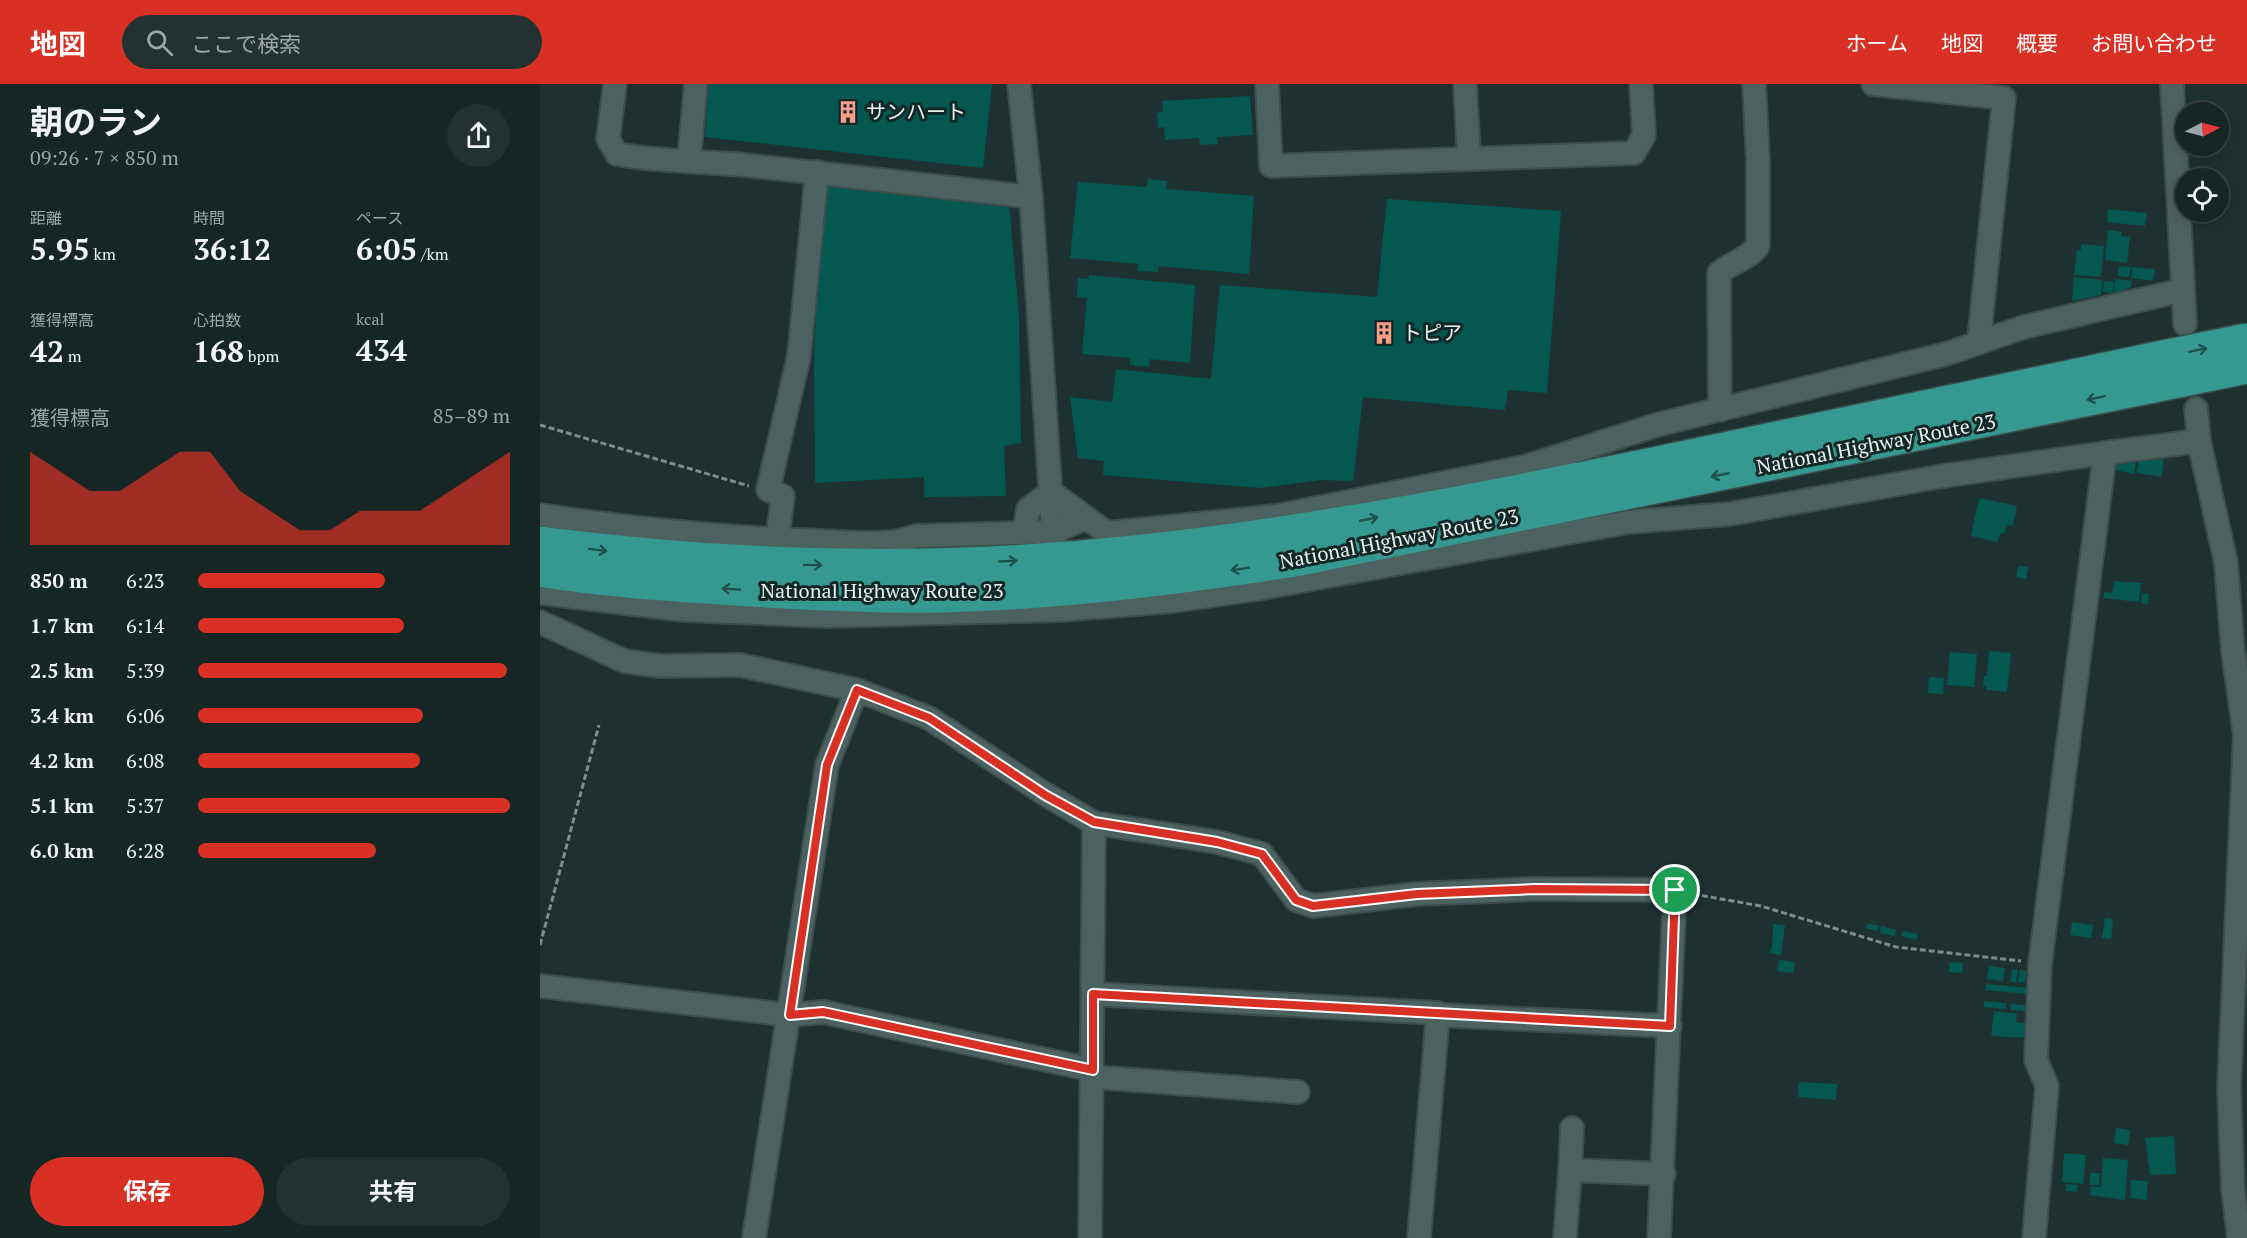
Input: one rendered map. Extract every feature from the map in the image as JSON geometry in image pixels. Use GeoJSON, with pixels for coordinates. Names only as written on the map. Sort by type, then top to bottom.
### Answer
{"type":"FeatureCollection","features":[{"type":"Feature","properties":{"kind":"highway","name":"National Highway Route 23"},"geometry":{"type":"LineString","coordinates":[[540,543],[721,563],[903,553],[1056,560],[1195,576],[1295,560],[2151,373],[2247,340]]}},
{"type":"Feature","properties":{"kind":"highway","name":"National Highway Route 23"},"geometry":{"type":"LineString","coordinates":[[2151,373],[2247,367]]}},
{"type":"Feature","properties":{"kind":"highway","name":"National Highway Route 23"},"geometry":{"type":"LineString","coordinates":[[540,570],[657,584],[799,593],[943,596],[1056,560]]}},
{"type":"Feature","properties":{"kind":"street"},"geometry":{"type":"LineString","coordinates":[[615,84],[608,139],[617,154],[654,161],[689,159],[1031,197]]}},
{"type":"Feature","properties":{"kind":"street"},"geometry":{"type":"LineString","coordinates":[[689,159],[696,84]]}},
{"type":"Feature","properties":{"kind":"street"},"geometry":{"type":"LineString","coordinates":[[1019,84],[1031,197],[1056,560]]}},
{"type":"Feature","properties":{"kind":"street"},"geometry":{"type":"LineString","coordinates":[[1267,84],[1271,166],[1634,153],[1644,135],[1641,84]]}},
{"type":"Feature","properties":{"kind":"street"},"geometry":{"type":"LineString","coordinates":[[1465,84],[1469,159]]}},
{"type":"Feature","properties":{"kind":"street"},"geometry":{"type":"LineString","coordinates":[[1720,411],[1719,273],[1728,265],[1747,257],[1758,246],[1758,160],[1754,84]]}},
{"type":"Feature","properties":{"kind":"street"},"geometry":{"type":"LineString","coordinates":[[1873,84],[2004,98],[1979,340]]}},
{"type":"Feature","properties":{"kind":"street"},"geometry":{"type":"LineString","coordinates":[[2172,84],[2185,324]]}},
{"type":"Feature","properties":{"kind":"street"},"geometry":{"type":"LineString","coordinates":[[777,540],[783,496],[768,490],[799,356],[817,172]]}},
{"type":"Feature","properties":{"kind":"street"},"geometry":{"type":"LineString","coordinates":[[1051,492],[1107,533],[1276,516],[1524,467],[1660,424],[1946,354],[1979,340],[2110,305],[2183,290]]}},
{"type":"Feature","properties":{"kind":"street"},"geometry":{"type":"LineString","coordinates":[[2196,409],[2199,441],[2226,562],[2233,651],[2244,735],[2229,1089],[2233,1189],[2240,1238]]}},
{"type":"Feature","properties":{"kind":"street"},"geometry":{"type":"LineString","coordinates":[[540,593],[684,610],[830,616],[1060,610],[1173,601],[1257,589],[1628,522],[1730,514],[1943,476],[2199,441]]}},
{"type":"Feature","properties":{"kind":"street"},"geometry":{"type":"LineString","coordinates":[[2034,1238],[2047,1086],[2036,1060],[2040,963],[2105,453]]}},
{"type":"Feature","properties":{"kind":"street"},"geometry":{"type":"LineString","coordinates":[[1024,533],[1028,509],[1051,492]]}},
{"type":"Feature","properties":{"kind":"street"},"geometry":{"type":"LineString","coordinates":[[540,515],[633,527],[903,553],[916,536],[1024,533],[1056,560]]}},
{"type":"Feature","properties":{"kind":"street"},"geometry":{"type":"LineString","coordinates":[[1056,560],[1086,518]]}},
{"type":"Feature","properties":{"kind":"street"},"geometry":{"type":"LineString","coordinates":[[540,622],[624,661],[660,666],[740,665],[857,690],[929,718],[1045,795],[1094,822],[1217,842],[1262,854],[1296,900],[1313,906],[1417,894],[1535,889],[1675,890],[1664,1174],[1659,1238]]}},
{"type":"Feature","properties":{"kind":"street"},"geometry":{"type":"LineString","coordinates":[[754,1238],[827,765],[857,690]]}},
{"type":"Feature","properties":{"kind":"street"},"geometry":{"type":"LineString","coordinates":[[1090,1238],[1094,822]]}},
{"type":"Feature","properties":{"kind":"street"},"geometry":{"type":"LineString","coordinates":[[540,986],[790,1015],[823,1012],[1093,1073],[1298,1092]]}},
{"type":"Feature","properties":{"kind":"street"},"geometry":{"type":"LineString","coordinates":[[1093,994],[1670,1026]]}},
{"type":"Feature","properties":{"kind":"street"},"geometry":{"type":"LineString","coordinates":[[1419,1238],[1438,1014]]}},
{"type":"Feature","properties":{"kind":"street"},"geometry":{"type":"LineString","coordinates":[[1565,1238],[1572,1128]]}},
{"type":"Feature","properties":{"kind":"street"},"geometry":{"type":"LineString","coordinates":[[1570,1170],[1664,1174]]}},
{"type":"Feature","properties":{"kind":"path"},"geometry":{"type":"LineString","coordinates":[[540,425],[768,490]]}},
{"type":"Feature","properties":{"kind":"path"},"geometry":{"type":"LineString","coordinates":[[540,945],[599,725]]}},
{"type":"Feature","properties":{"kind":"path"},"geometry":{"type":"LineString","coordinates":[[1675,890],[1761,906],[1896,946],[2040,963]]}},
{"type":"Feature","properties":{"kind":"building","name":"サンハート"},"geometry":{"type":"Polygon","coordinates":[[[709,84],[992,84],[983,168],[705,137],[709,84]]]}},
{"type":"Feature","properties":{"kind":"building"},"geometry":{"type":"Polygon","coordinates":[[[1250,96],[1253,135],[1217,137],[1218,144],[1200,145],[1199,138],[1165,140],[1164,127],[1158,128],[1157,113],[1163,112],[1162,101],[1250,96]]]}},
{"type":"Feature","properties":{"kind":"building"},"geometry":{"type":"Polygon","coordinates":[[[1148,179],[1167,181],[1166,189],[1254,196],[1249,274],[1159,266],[1158,272],[1138,271],[1138,264],[1070,258],[1078,182],[1147,187],[1148,179]]]}},
{"type":"Feature","properties":{"kind":"building"},"geometry":{"type":"Polygon","coordinates":[[[824,182],[1009,204],[1019,318],[1021,443],[1004,446],[1006,496],[924,497],[924,477],[815,483],[814,350],[824,182]]]}},
{"type":"Feature","properties":{"kind":"building","name":"トピア"},"geometry":{"type":"Polygon","coordinates":[[[1387,199],[1561,211],[1547,393],[1508,390],[1505,410],[1363,397],[1353,481],[1321,480],[1260,488],[1103,475],[1104,461],[1078,458],[1070,397],[1112,402],[1116,369],[1211,379],[1220,285],[1377,297],[1387,199]]]}},
{"type":"Feature","properties":{"kind":"building"},"geometry":{"type":"Polygon","coordinates":[[[2108,209],[2147,213],[2145,226],[2107,222],[2108,209]]]}},
{"type":"Feature","properties":{"kind":"building"},"geometry":{"type":"Polygon","coordinates":[[[2108,230],[2121,232],[2121,236],[2130,237],[2127,263],[2105,260],[2108,230]]]}},
{"type":"Feature","properties":{"kind":"building"},"geometry":{"type":"Polygon","coordinates":[[[2081,244],[2104,246],[2101,277],[2074,275],[2077,250],[2081,250],[2081,244]]]}},
{"type":"Feature","properties":{"kind":"building"},"geometry":{"type":"Polygon","coordinates":[[[2119,266],[2131,267],[2129,277],[2118,276],[2119,266]]]}},
{"type":"Feature","properties":{"kind":"building"},"geometry":{"type":"Polygon","coordinates":[[[2132,267],[2155,269],[2153,281],[2131,278],[2132,267]]]}},
{"type":"Feature","properties":{"kind":"building"},"geometry":{"type":"Polygon","coordinates":[[[1089,275],[1195,285],[1190,363],[1150,359],[1149,367],[1130,365],[1130,358],[1082,354],[1087,298],[1077,297],[1078,278],[1089,279],[1089,275]]]}},
{"type":"Feature","properties":{"kind":"building"},"geometry":{"type":"Polygon","coordinates":[[[2074,277],[2102,280],[2101,295],[2072,301],[2074,277]]]}},
{"type":"Feature","properties":{"kind":"building"},"geometry":{"type":"Polygon","coordinates":[[[2115,279],[2132,281],[2131,287],[2114,294],[2115,279]]]}},
{"type":"Feature","properties":{"kind":"building"},"geometry":{"type":"Polygon","coordinates":[[[2104,281],[2114,282],[2113,293],[2103,292],[2104,281]]]}},
{"type":"Feature","properties":{"kind":"building"},"geometry":{"type":"Polygon","coordinates":[[[2164,459],[2161,477],[2137,473],[2139,461],[2164,459]]]}},
{"type":"Feature","properties":{"kind":"building"},"geometry":{"type":"Polygon","coordinates":[[[2136,461],[2134,474],[2116,470],[2117,465],[2136,461]]]}},
{"type":"Feature","properties":{"kind":"building"},"geometry":{"type":"Polygon","coordinates":[[[1979,498],[2017,506],[2013,526],[2007,525],[2005,534],[2000,533],[1998,542],[1971,536],[1979,498]]]}},
{"type":"Feature","properties":{"kind":"building"},"geometry":{"type":"Polygon","coordinates":[[[2018,566],[2028,567],[2026,579],[2016,577],[2018,566]]]}},
{"type":"Feature","properties":{"kind":"building"},"geometry":{"type":"Polygon","coordinates":[[[2114,581],[2141,583],[2139,602],[2103,598],[2104,592],[2112,593],[2114,581]]]}},
{"type":"Feature","properties":{"kind":"building"},"geometry":{"type":"Polygon","coordinates":[[[2142,593],[2149,594],[2148,604],[2141,603],[2142,593]]]}},
{"type":"Feature","properties":{"kind":"building"},"geometry":{"type":"Polygon","coordinates":[[[1989,651],[2011,653],[2007,692],[1986,690],[1986,686],[1983,686],[1984,676],[1987,676],[1989,651]]]}},
{"type":"Feature","properties":{"kind":"building"},"geometry":{"type":"Polygon","coordinates":[[[1950,652],[1977,654],[1974,687],[1947,685],[1950,652]]]}},
{"type":"Feature","properties":{"kind":"building"},"geometry":{"type":"Polygon","coordinates":[[[1929,677],[1944,678],[1943,694],[1928,693],[1929,677]]]}},
{"type":"Feature","properties":{"kind":"building"},"geometry":{"type":"Polygon","coordinates":[[[2105,918],[2113,919],[2111,939],[2102,938],[2105,918]]]}},
{"type":"Feature","properties":{"kind":"building"},"geometry":{"type":"Polygon","coordinates":[[[2072,922],[2093,925],[2091,938],[2070,935],[2072,922]]]}},
{"type":"Feature","properties":{"kind":"building"},"geometry":{"type":"Polygon","coordinates":[[[1867,923],[1879,926],[1878,931],[1865,928],[1867,923]]]}},
{"type":"Feature","properties":{"kind":"building"},"geometry":{"type":"Polygon","coordinates":[[[1773,924],[1785,925],[1781,955],[1769,953],[1772,947],[1773,924]]]}},
{"type":"Feature","properties":{"kind":"building"},"geometry":{"type":"Polygon","coordinates":[[[1881,926],[1896,930],[1895,936],[1880,933],[1881,926]]]}},
{"type":"Feature","properties":{"kind":"building"},"geometry":{"type":"Polygon","coordinates":[[[1903,931],[1918,934],[1916,940],[1901,936],[1903,931]]]}},
{"type":"Feature","properties":{"kind":"building"},"geometry":{"type":"Polygon","coordinates":[[[1779,960],[1795,962],[1793,973],[1777,971],[1779,960]]]}},
{"type":"Feature","properties":{"kind":"building"},"geometry":{"type":"Polygon","coordinates":[[[1950,962],[1963,963],[1962,973],[1949,972],[1950,962]]]}},
{"type":"Feature","properties":{"kind":"building"},"geometry":{"type":"Polygon","coordinates":[[[1989,966],[2005,968],[2003,981],[1987,979],[1989,966]]]}},
{"type":"Feature","properties":{"kind":"building"},"geometry":{"type":"Polygon","coordinates":[[[2012,969],[2018,970],[2016,983],[2010,982],[2012,969]]]}},
{"type":"Feature","properties":{"kind":"building"},"geometry":{"type":"Polygon","coordinates":[[[2020,970],[2026,971],[2025,983],[2018,982],[2020,970]]]}},
{"type":"Feature","properties":{"kind":"building"},"geometry":{"type":"Polygon","coordinates":[[[1986,984],[2029,988],[2028,994],[1985,990],[1986,984]]]}},
{"type":"Feature","properties":{"kind":"building"},"geometry":{"type":"Polygon","coordinates":[[[1984,1001],[2006,1003],[2006,1009],[1984,1007],[1984,1001]]]}},
{"type":"Feature","properties":{"kind":"building"},"geometry":{"type":"Polygon","coordinates":[[[2011,1004],[2028,1005],[2027,1011],[2010,1010],[2011,1004]]]}},
{"type":"Feature","properties":{"kind":"building"},"geometry":{"type":"Polygon","coordinates":[[[1994,1011],[2017,1014],[2016,1022],[2031,1024],[2029,1038],[1991,1036],[1994,1011]]]}},
{"type":"Feature","properties":{"kind":"building"},"geometry":{"type":"Polygon","coordinates":[[[1799,1082],[1837,1084],[1836,1100],[1798,1097],[1799,1082]]]}},
{"type":"Feature","properties":{"kind":"building"},"geometry":{"type":"Polygon","coordinates":[[[2116,1128],[2130,1130],[2128,1145],[2114,1143],[2116,1128]]]}},
{"type":"Feature","properties":{"kind":"building"},"geometry":{"type":"Polygon","coordinates":[[[2174,1136],[2176,1174],[2150,1175],[2145,1138],[2174,1136]]]}},
{"type":"Feature","properties":{"kind":"building"},"geometry":{"type":"Polygon","coordinates":[[[2064,1153],[2086,1155],[2083,1184],[2062,1182],[2064,1153]]]}},
{"type":"Feature","properties":{"kind":"building"},"geometry":{"type":"Polygon","coordinates":[[[2103,1158],[2128,1160],[2125,1200],[2090,1195],[2091,1186],[2101,1187],[2103,1158]]]}},
{"type":"Feature","properties":{"kind":"building"},"geometry":{"type":"Polygon","coordinates":[[[2090,1173],[2100,1173],[2099,1185],[2090,1185],[2090,1173]]]}},
{"type":"Feature","properties":{"kind":"building"},"geometry":{"type":"Polygon","coordinates":[[[2131,1180],[2148,1181],[2146,1200],[2130,1198],[2131,1180]]]}},
{"type":"Feature","properties":{"kind":"building"},"geometry":{"type":"Polygon","coordinates":[[[2066,1184],[2078,1185],[2077,1192],[2066,1191],[2066,1184]]]}},
{"type":"Feature","properties":{"kind":"place","name":"サンハート"},"geometry":{"type":"Point","coordinates":[848,112]}},
{"type":"Feature","properties":{"kind":"place","name":"トピア"},"geometry":{"type":"Point","coordinates":[1384,333]}},
{"type":"Feature","properties":{"kind":"route"},"geometry":{"type":"LineString","coordinates":[[857,690],[929,718],[1045,795],[1094,822],[1217,842],[1262,854],[1296,900],[1313,906],[1417,894],[1535,889],[1675,890],[1670,1026],[1557,1022],[1438,1015],[1438,1012],[1093,994],[1093,1070],[823,1012],[790,1015],[827,765],[857,690]]}}]}
